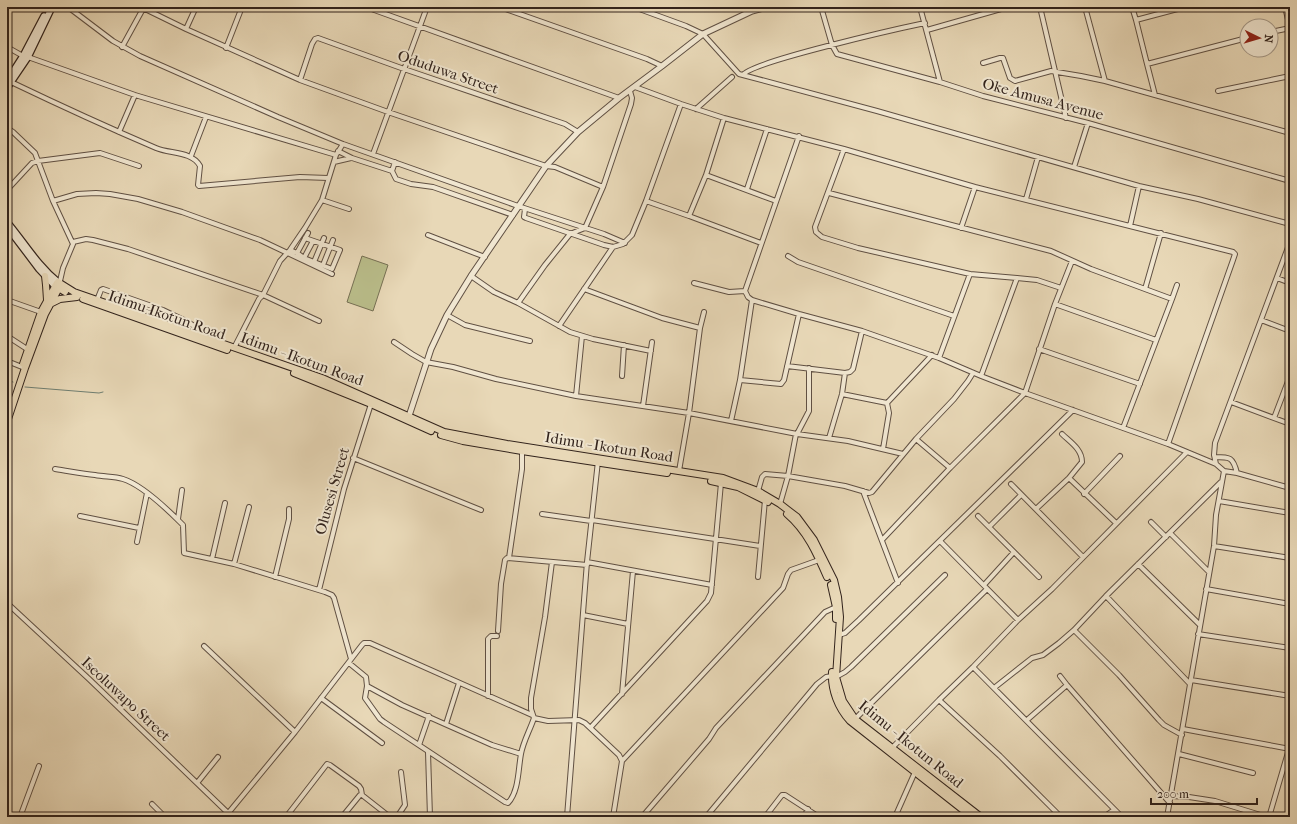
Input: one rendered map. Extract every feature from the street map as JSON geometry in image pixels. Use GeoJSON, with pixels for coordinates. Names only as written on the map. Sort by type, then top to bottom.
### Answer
{"type":"FeatureCollection","features":[{"type":"Feature","properties":{"kind":"main road"},"geometry":{"type":"LineString","coordinates":[[25,56],[48,7]]}},
{"type":"Feature","properties":{"kind":"main road"},"geometry":{"type":"LineString","coordinates":[[7,88],[9,81],[25,56],[52,7]]}},
{"type":"Feature","properties":{"kind":"main road"},"geometry":{"type":"LineString","coordinates":[[7,222],[42,267],[59,285]]}},
{"type":"Feature","properties":{"kind":"main road"},"geometry":{"type":"LineString","coordinates":[[7,228],[45,276],[59,285]]}},
{"type":"Feature","properties":{"kind":"main road"},"geometry":{"type":"LineString","coordinates":[[7,422],[48,303],[45,276]]}},
{"type":"Feature","properties":{"kind":"main road"},"geometry":{"type":"LineString","coordinates":[[7,410],[41,312],[59,285]]}},
{"type":"Feature","properties":{"kind":"main road","name":"Idimu-Ikotun Road"},"geometry":{"type":"LineString","coordinates":[[59,285],[66,293],[177,333],[244,354],[372,402],[442,436],[522,451],[598,461],[721,482],[738,487],[765,500],[781,510],[794,521],[810,541],[822,562],[836,607],[834,677],[835,697],[847,718],[857,728],[972,817]]}},
{"type":"Feature","properties":{"kind":"main road","name":"Idimu - Ikotun Road"},"geometry":{"type":"LineString","coordinates":[[59,285],[74,292],[234,348],[244,354]]}},
{"type":"Feature","properties":{"kind":"main road"},"geometry":{"type":"LineString","coordinates":[[48,303],[66,298],[77,297]]}},
{"type":"Feature","properties":{"kind":"main road","name":"Idimu - Ikotun Road"},"geometry":{"type":"LineString","coordinates":[[372,402],[409,416],[444,432],[455,435],[598,461],[723,478],[758,491],[780,504],[802,523],[814,540],[822,562],[834,580],[840,608],[839,635],[834,677],[843,701],[855,720],[981,817]]}},
{"type":"Feature","properties":{"kind":"street"},"geometry":{"type":"LineString","coordinates":[[68,7],[122,47],[278,118],[343,144],[525,209],[627,241]]}},
{"type":"Feature","properties":{"kind":"street"},"geometry":{"type":"LineString","coordinates":[[186,29],[196,7]]}},
{"type":"Feature","properties":{"kind":"street"},"geometry":{"type":"LineString","coordinates":[[226,48],[242,7]]}},
{"type":"Feature","properties":{"kind":"street"},"geometry":{"type":"LineString","coordinates":[[366,7],[619,98]]}},
{"type":"Feature","properties":{"kind":"street"},"geometry":{"type":"LineString","coordinates":[[372,154],[427,7]]}},
{"type":"Feature","properties":{"kind":"street"},"geometry":{"type":"LineString","coordinates":[[500,7],[647,59],[662,66]]}},
{"type":"Feature","properties":{"kind":"street"},"geometry":{"type":"LineString","coordinates":[[634,7],[686,26],[703,34],[728,64],[739,74],[870,109],[1139,186],[1198,199],[1290,224]]}},
{"type":"Feature","properties":{"kind":"street"},"geometry":{"type":"LineString","coordinates":[[409,416],[426,362],[447,315],[471,276],[546,166],[578,132],[619,98],[703,34],[751,9],[768,7]]}},
{"type":"Feature","properties":{"kind":"street"},"geometry":{"type":"LineString","coordinates":[[821,7],[832,45]]}},
{"type":"Feature","properties":{"kind":"street"},"geometry":{"type":"LineString","coordinates":[[920,7],[940,82]]}},
{"type":"Feature","properties":{"kind":"street"},"geometry":{"type":"LineString","coordinates":[[927,30],[1008,7]]}},
{"type":"Feature","properties":{"kind":"street"},"geometry":{"type":"LineString","coordinates":[[1040,7],[1066,118]]}},
{"type":"Feature","properties":{"kind":"street"},"geometry":{"type":"LineString","coordinates":[[1086,7],[1105,81]]}},
{"type":"Feature","properties":{"kind":"street"},"geometry":{"type":"LineString","coordinates":[[1132,7],[1155,95]]}},
{"type":"Feature","properties":{"kind":"street"},"geometry":{"type":"LineString","coordinates":[[1136,20],[1185,7]]}},
{"type":"Feature","properties":{"kind":"street"},"geometry":{"type":"LineString","coordinates":[[1279,30],[1290,28],[1285,7]]}},
{"type":"Feature","properties":{"kind":"street"},"geometry":{"type":"LineString","coordinates":[[122,47],[143,8],[226,48],[300,80],[546,166],[555,167],[602,186]]}},
{"type":"Feature","properties":{"kind":"street"},"geometry":{"type":"LineString","coordinates":[[743,75],[745,71],[760,65],[832,45],[925,23]]}},
{"type":"Feature","properties":{"kind":"street","name":"Oduduwa Street"},"geometry":{"type":"LineString","coordinates":[[300,80],[312,44],[315,39],[318,38],[565,124],[578,132]]}},
{"type":"Feature","properties":{"kind":"street"},"geometry":{"type":"LineString","coordinates":[[1147,64],[1239,40]]}},
{"type":"Feature","properties":{"kind":"street","name":"Oke Amusa Avenue"},"geometry":{"type":"LineString","coordinates":[[832,45],[837,54],[940,82],[983,96],[1088,123],[1290,181]]}},
{"type":"Feature","properties":{"kind":"street"},"geometry":{"type":"LineString","coordinates":[[7,47],[25,56],[135,95],[206,117],[337,153],[392,171]]}},
{"type":"Feature","properties":{"kind":"street"},"geometry":{"type":"LineString","coordinates":[[983,63],[1003,58],[1010,78],[1016,81],[1051,71],[1105,81],[1290,133]]}},
{"type":"Feature","properties":{"kind":"street"},"geometry":{"type":"LineString","coordinates":[[1218,91],[1290,76]]}},
{"type":"Feature","properties":{"kind":"street"},"geometry":{"type":"LineString","coordinates":[[696,109],[732,78]]}},
{"type":"Feature","properties":{"kind":"street"},"geometry":{"type":"LineString","coordinates":[[9,81],[68,110],[161,150],[190,156],[200,166],[199,186],[300,178],[328,178]]}},
{"type":"Feature","properties":{"kind":"street"},"geometry":{"type":"LineString","coordinates":[[635,87],[724,118],[799,136],[975,187],[1231,251],[1235,254],[1168,444]]}},
{"type":"Feature","properties":{"kind":"street"},"geometry":{"type":"LineString","coordinates":[[518,303],[545,265],[570,234],[585,228],[602,186],[631,104],[632,98],[630,91]]}},
{"type":"Feature","properties":{"kind":"street"},"geometry":{"type":"LineString","coordinates":[[119,132],[135,95]]}},
{"type":"Feature","properties":{"kind":"street"},"geometry":{"type":"LineString","coordinates":[[559,326],[613,247],[627,241],[632,235],[646,201],[681,104]]}},
{"type":"Feature","properties":{"kind":"street"},"geometry":{"type":"LineString","coordinates":[[190,156],[206,117]]}},
{"type":"Feature","properties":{"kind":"street"},"geometry":{"type":"LineString","coordinates":[[689,216],[706,175],[724,118]]}},
{"type":"Feature","properties":{"kind":"street"},"geometry":{"type":"LineString","coordinates":[[1074,167],[1088,123]]}},
{"type":"Feature","properties":{"kind":"street"},"geometry":{"type":"LineString","coordinates":[[7,128],[34,152],[53,201],[73,242],[74,246],[63,268],[59,285]]}},
{"type":"Feature","properties":{"kind":"street"},"geometry":{"type":"LineString","coordinates":[[748,189],[767,129]]}},
{"type":"Feature","properties":{"kind":"street"},"geometry":{"type":"LineString","coordinates":[[799,136],[745,292],[752,300],[862,331],[939,358],[1025,393],[1168,444],[1216,464],[1224,471],[1237,473],[1290,488]]}},
{"type":"Feature","properties":{"kind":"street"},"geometry":{"type":"LineString","coordinates":[[234,348],[280,261],[290,250],[322,200],[337,153],[343,144]]}},
{"type":"Feature","properties":{"kind":"street"},"geometry":{"type":"LineString","coordinates":[[844,149],[829,193],[815,227],[816,232],[822,238],[858,248],[970,274],[1037,280],[1061,288]]}},
{"type":"Feature","properties":{"kind":"street"},"geometry":{"type":"LineString","coordinates":[[7,190],[32,163],[38,161],[100,153],[139,166]]}},
{"type":"Feature","properties":{"kind":"street"},"geometry":{"type":"LineString","coordinates":[[1026,199],[1038,157]]}},
{"type":"Feature","properties":{"kind":"street"},"geometry":{"type":"LineString","coordinates":[[334,162],[352,158]]}},
{"type":"Feature","properties":{"kind":"street"},"geometry":{"type":"LineString","coordinates":[[395,162],[392,171],[396,179],[411,184],[432,187],[513,214]]}},
{"type":"Feature","properties":{"kind":"street"},"geometry":{"type":"LineString","coordinates":[[706,175],[748,189],[776,201]]}},
{"type":"Feature","properties":{"kind":"street"},"geometry":{"type":"LineString","coordinates":[[1130,226],[1139,186]]}},
{"type":"Feature","properties":{"kind":"street"},"geometry":{"type":"LineString","coordinates":[[961,228],[975,187]]}},
{"type":"Feature","properties":{"kind":"street"},"geometry":{"type":"LineString","coordinates":[[53,201],[77,194],[96,192],[138,199],[182,212],[260,240],[282,250],[286,254],[332,274]]}},
{"type":"Feature","properties":{"kind":"street"},"geometry":{"type":"LineString","coordinates":[[829,193],[1051,251],[1072,261],[1172,299]]}},
{"type":"Feature","properties":{"kind":"street"},"geometry":{"type":"LineString","coordinates":[[322,200],[349,209]]}},
{"type":"Feature","properties":{"kind":"street"},"geometry":{"type":"LineString","coordinates":[[646,201],[761,243]]}},
{"type":"Feature","properties":{"kind":"street"},"geometry":{"type":"LineString","coordinates":[[525,209],[525,218],[599,244],[613,247]]}},
{"type":"Feature","properties":{"kind":"street"},"geometry":{"type":"LineString","coordinates":[[296,253],[308,233]]}},
{"type":"Feature","properties":{"kind":"street"},"geometry":{"type":"LineString","coordinates":[[1145,289],[1161,233]]}},
{"type":"Feature","properties":{"kind":"street"},"geometry":{"type":"LineString","coordinates":[[599,244],[604,234]]}},
{"type":"Feature","properties":{"kind":"street"},"geometry":{"type":"LineString","coordinates":[[428,235],[485,257]]}},
{"type":"Feature","properties":{"kind":"street"},"geometry":{"type":"LineString","coordinates":[[290,250],[304,258],[332,269],[340,250],[305,238]]}},
{"type":"Feature","properties":{"kind":"street"},"geometry":{"type":"LineString","coordinates":[[314,262],[324,238]]}},
{"type":"Feature","properties":{"kind":"street"},"geometry":{"type":"LineString","coordinates":[[73,242],[86,239],[112,244],[263,295],[319,321]]}},
{"type":"Feature","properties":{"kind":"street"},"geometry":{"type":"LineString","coordinates":[[323,265],[333,240]]}},
{"type":"Feature","properties":{"kind":"street"},"geometry":{"type":"LineString","coordinates":[[304,258],[313,241]]}},
{"type":"Feature","properties":{"kind":"street"},"geometry":{"type":"LineString","coordinates":[[1216,464],[1215,443],[1290,242]]}},
{"type":"Feature","properties":{"kind":"street"},"geometry":{"type":"LineString","coordinates":[[788,256],[798,262],[954,316]]}},
{"type":"Feature","properties":{"kind":"street"},"geometry":{"type":"LineString","coordinates":[[882,540],[950,468],[1025,393],[1055,304],[1072,261]]}},
{"type":"Feature","properties":{"kind":"street"},"geometry":{"type":"LineString","coordinates":[[939,358],[970,274]]}},
{"type":"Feature","properties":{"kind":"street"},"geometry":{"type":"LineString","coordinates":[[471,276],[494,292],[518,303],[570,332],[651,351]]}},
{"type":"Feature","properties":{"kind":"street"},"geometry":{"type":"LineString","coordinates":[[981,376],[1017,278]]}},
{"type":"Feature","properties":{"kind":"street"},"geometry":{"type":"LineString","coordinates":[[1277,278],[1290,283]]}},
{"type":"Feature","properties":{"kind":"street"},"geometry":{"type":"LineString","coordinates":[[694,282],[729,292],[745,292]]}},
{"type":"Feature","properties":{"kind":"street"},"geometry":{"type":"LineString","coordinates":[[1123,428],[1177,285]]}},
{"type":"Feature","properties":{"kind":"street"},"geometry":{"type":"LineString","coordinates":[[584,289],[662,318],[700,328]]}},
{"type":"Feature","properties":{"kind":"street"},"geometry":{"type":"LineString","coordinates":[[97,300],[101,290],[111,291],[163,310],[188,322],[194,326],[199,336]]}},
{"type":"Feature","properties":{"kind":"street"},"geometry":{"type":"LineString","coordinates":[[7,300],[41,312]]}},
{"type":"Feature","properties":{"kind":"street"},"geometry":{"type":"LineString","coordinates":[[731,421],[740,380],[752,300]]}},
{"type":"Feature","properties":{"kind":"street"},"geometry":{"type":"LineString","coordinates":[[1055,304],[1156,340]]}},
{"type":"Feature","properties":{"kind":"street"},"geometry":{"type":"LineString","coordinates":[[679,471],[689,413],[700,328],[704,312]]}},
{"type":"Feature","properties":{"kind":"street"},"geometry":{"type":"LineString","coordinates":[[740,380],[781,384],[784,380],[799,314]]}},
{"type":"Feature","properties":{"kind":"street"},"geometry":{"type":"LineString","coordinates":[[447,315],[465,324],[530,342]]}},
{"type":"Feature","properties":{"kind":"street"},"geometry":{"type":"LineString","coordinates":[[1261,320],[1290,331]]}},
{"type":"Feature","properties":{"kind":"street"},"geometry":{"type":"LineString","coordinates":[[787,366],[845,373],[850,372],[853,369],[862,331]]}},
{"type":"Feature","properties":{"kind":"street"},"geometry":{"type":"LineString","coordinates":[[7,336],[27,349]]}},
{"type":"Feature","properties":{"kind":"street"},"geometry":{"type":"LineString","coordinates":[[576,396],[582,336]]}},
{"type":"Feature","properties":{"kind":"street"},"geometry":{"type":"LineString","coordinates":[[394,342],[426,362],[453,367],[496,379],[576,396],[689,413],[796,434],[829,438],[903,454]]}},
{"type":"Feature","properties":{"kind":"street"},"geometry":{"type":"LineString","coordinates":[[643,406],[652,342]]}},
{"type":"Feature","properties":{"kind":"street"},"geometry":{"type":"LineString","coordinates":[[622,376],[624,345]]}},
{"type":"Feature","properties":{"kind":"street"},"geometry":{"type":"LineString","coordinates":[[1039,349],[1140,384]]}},
{"type":"Feature","properties":{"kind":"street"},"geometry":{"type":"LineString","coordinates":[[883,449],[888,413],[887,402],[932,356]]}},
{"type":"Feature","properties":{"kind":"street"},"geometry":{"type":"LineString","coordinates":[[7,361],[22,367]]}},
{"type":"Feature","properties":{"kind":"street"},"geometry":{"type":"LineString","coordinates":[[780,504],[788,476],[796,434],[809,411],[809,368]]}},
{"type":"Feature","properties":{"kind":"street"},"geometry":{"type":"LineString","coordinates":[[829,438],[842,394],[845,373]]}},
{"type":"Feature","properties":{"kind":"street"},"geometry":{"type":"LineString","coordinates":[[758,491],[763,474],[788,476],[845,486],[869,493],[875,490],[916,438],[954,399],[973,373]]}},
{"type":"Feature","properties":{"kind":"street"},"geometry":{"type":"LineString","coordinates":[[1274,418],[1290,376]]}},
{"type":"Feature","properties":{"kind":"street"},"geometry":{"type":"LineString","coordinates":[[842,394],[887,402]]}},
{"type":"Feature","properties":{"kind":"street","name":"Olusesi Street"},"geometry":{"type":"LineString","coordinates":[[319,590],[344,489],[372,402]]}},
{"type":"Feature","properties":{"kind":"street"},"geometry":{"type":"LineString","coordinates":[[1231,402],[1290,424]]}},
{"type":"Feature","properties":{"kind":"street"},"geometry":{"type":"LineString","coordinates":[[839,635],[850,629],[898,583],[1073,410]]}},
{"type":"Feature","properties":{"kind":"street"},"geometry":{"type":"LineString","coordinates":[[1036,509],[1069,478],[1081,464],[1082,458],[1079,451],[1062,434]]}},
{"type":"Feature","properties":{"kind":"street"},"geometry":{"type":"LineString","coordinates":[[916,438],[950,468]]}},
{"type":"Feature","properties":{"kind":"street"},"geometry":{"type":"LineString","coordinates":[[509,558],[522,469],[522,451]]}},
{"type":"Feature","properties":{"kind":"street"},"geometry":{"type":"LineString","coordinates":[[892,748],[1187,452]]}},
{"type":"Feature","properties":{"kind":"street"},"geometry":{"type":"LineString","coordinates":[[1084,494],[1120,456]]}},
{"type":"Feature","properties":{"kind":"street"},"geometry":{"type":"LineString","coordinates":[[1215,457],[1230,458],[1234,461],[1237,473]]}},
{"type":"Feature","properties":{"kind":"street"},"geometry":{"type":"LineString","coordinates":[[353,458],[481,510]]}},
{"type":"Feature","properties":{"kind":"street"},"geometry":{"type":"LineString","coordinates":[[567,817],[587,564],[598,461]]}},
{"type":"Feature","properties":{"kind":"street"},"geometry":{"type":"LineString","coordinates":[[55,469],[124,479],[147,493],[183,525],[184,553],[234,564],[328,593],[334,598],[350,661],[366,677],[366,701],[380,719],[428,752],[508,803],[514,790],[521,754],[533,717],[531,698],[533,682],[537,671],[552,562]]}},
{"type":"Feature","properties":{"kind":"street"},"geometry":{"type":"LineString","coordinates":[[1167,817],[1214,546],[1218,501],[1224,471]]}},
{"type":"Feature","properties":{"kind":"street"},"geometry":{"type":"LineString","coordinates":[[1069,478],[1116,523]]}},
{"type":"Feature","properties":{"kind":"street"},"geometry":{"type":"LineString","coordinates":[[994,688],[1032,658],[1043,655],[1074,630],[1106,596],[1222,481]]}},
{"type":"Feature","properties":{"kind":"street"},"geometry":{"type":"LineString","coordinates":[[591,727],[707,601],[711,594],[721,482]]}},
{"type":"Feature","properties":{"kind":"street"},"geometry":{"type":"LineString","coordinates":[[1011,484],[1083,557]]}},
{"type":"Feature","properties":{"kind":"street"},"geometry":{"type":"LineString","coordinates":[[178,519],[182,490]]}},
{"type":"Feature","properties":{"kind":"street"},"geometry":{"type":"LineString","coordinates":[[863,491],[898,583]]}},
{"type":"Feature","properties":{"kind":"street"},"geometry":{"type":"LineString","coordinates":[[137,542],[147,493]]}},
{"type":"Feature","properties":{"kind":"street"},"geometry":{"type":"LineString","coordinates":[[989,527],[1021,495]]}},
{"type":"Feature","properties":{"kind":"street"},"geometry":{"type":"LineString","coordinates":[[758,578],[765,500]]}},
{"type":"Feature","properties":{"kind":"street"},"geometry":{"type":"LineString","coordinates":[[1218,501],[1290,513]]}},
{"type":"Feature","properties":{"kind":"street"},"geometry":{"type":"LineString","coordinates":[[212,559],[225,503]]}},
{"type":"Feature","properties":{"kind":"street"},"geometry":{"type":"LineString","coordinates":[[234,564],[249,507]]}},
{"type":"Feature","properties":{"kind":"street"},"geometry":{"type":"LineString","coordinates":[[276,577],[290,509]]}},
{"type":"Feature","properties":{"kind":"street"},"geometry":{"type":"LineString","coordinates":[[542,514],[760,546]]}},
{"type":"Feature","properties":{"kind":"street"},"geometry":{"type":"LineString","coordinates":[[80,516],[139,528]]}},
{"type":"Feature","properties":{"kind":"street"},"geometry":{"type":"LineString","coordinates":[[978,516],[1039,577]]}},
{"type":"Feature","properties":{"kind":"street"},"geometry":{"type":"LineString","coordinates":[[1151,522],[1166,537]]}},
{"type":"Feature","properties":{"kind":"street"},"geometry":{"type":"LineString","coordinates":[[1170,533],[1209,572]]}},
{"type":"Feature","properties":{"kind":"street"},"geometry":{"type":"LineString","coordinates":[[940,541],[1018,620]]}},
{"type":"Feature","properties":{"kind":"street"},"geometry":{"type":"LineString","coordinates":[[1214,546],[1290,558]]}},
{"type":"Feature","properties":{"kind":"street"},"geometry":{"type":"LineString","coordinates":[[855,720],[985,587],[1014,552]]}},
{"type":"Feature","properties":{"kind":"street"},"geometry":{"type":"LineString","coordinates":[[498,631],[501,584],[505,560],[507,558],[587,564],[712,585]]}},
{"type":"Feature","properties":{"kind":"street"},"geometry":{"type":"LineString","coordinates":[[613,817],[622,760],[783,588],[791,570],[822,562]]}},
{"type":"Feature","properties":{"kind":"street"},"geometry":{"type":"LineString","coordinates":[[1138,564],[1200,625]]}},
{"type":"Feature","properties":{"kind":"street"},"geometry":{"type":"LineString","coordinates":[[622,694],[633,571]]}},
{"type":"Feature","properties":{"kind":"street"},"geometry":{"type":"LineString","coordinates":[[706,817],[817,684],[826,677],[834,677],[845,672],[851,667],[945,575]]}},
{"type":"Feature","properties":{"kind":"street"},"geometry":{"type":"LineString","coordinates":[[1206,589],[1290,604]]}},
{"type":"Feature","properties":{"kind":"street"},"geometry":{"type":"LineString","coordinates":[[1106,596],[1190,682],[1290,696]]}},
{"type":"Feature","properties":{"kind":"street","name":"Iseoluwapo Street"},"geometry":{"type":"LineString","coordinates":[[7,603],[197,783],[226,815]]}},
{"type":"Feature","properties":{"kind":"street"},"geometry":{"type":"LineString","coordinates":[[642,817],[709,739],[716,728],[825,612],[836,607]]}},
{"type":"Feature","properties":{"kind":"street"},"geometry":{"type":"LineString","coordinates":[[583,615],[628,624]]}},
{"type":"Feature","properties":{"kind":"street"},"geometry":{"type":"LineString","coordinates":[[1074,630],[1119,675],[1164,725],[1182,736]]}},
{"type":"Feature","properties":{"kind":"street"},"geometry":{"type":"LineString","coordinates":[[1198,634],[1290,648]]}},
{"type":"Feature","properties":{"kind":"street"},"geometry":{"type":"LineString","coordinates":[[488,696],[488,639],[491,636],[497,636]]}},
{"type":"Feature","properties":{"kind":"street"},"geometry":{"type":"LineString","coordinates":[[226,815],[295,732],[364,643],[370,643],[533,717],[548,721],[575,720],[585,723],[591,727],[622,760]]}},
{"type":"Feature","properties":{"kind":"street"},"geometry":{"type":"LineString","coordinates":[[204,646],[295,732]]}},
{"type":"Feature","properties":{"kind":"street"},"geometry":{"type":"LineString","coordinates":[[973,667],[1098,791],[1122,817]]}},
{"type":"Feature","properties":{"kind":"street"},"geometry":{"type":"LineString","coordinates":[[1060,676],[1170,803]]}},
{"type":"Feature","properties":{"kind":"street"},"geometry":{"type":"LineString","coordinates":[[446,724],[459,683]]}},
{"type":"Feature","properties":{"kind":"street"},"geometry":{"type":"LineString","coordinates":[[1027,720],[1067,685]]}},
{"type":"Feature","properties":{"kind":"street"},"geometry":{"type":"LineString","coordinates":[[367,686],[402,705],[492,745],[521,754]]}},
{"type":"Feature","properties":{"kind":"street"},"geometry":{"type":"LineString","coordinates":[[321,698],[382,743]]}},
{"type":"Feature","properties":{"kind":"street"},"geometry":{"type":"LineString","coordinates":[[939,700],[1000,756],[1061,817]]}},
{"type":"Feature","properties":{"kind":"street"},"geometry":{"type":"LineString","coordinates":[[419,745],[429,716]]}},
{"type":"Feature","properties":{"kind":"street"},"geometry":{"type":"LineString","coordinates":[[1171,796],[1215,801],[1260,816],[1268,817],[1289,749],[1183,729]]}},
{"type":"Feature","properties":{"kind":"street"},"geometry":{"type":"LineString","coordinates":[[428,752],[430,817]]}},
{"type":"Feature","properties":{"kind":"street"},"geometry":{"type":"LineString","coordinates":[[1179,754],[1253,773]]}},
{"type":"Feature","properties":{"kind":"street"},"geometry":{"type":"LineString","coordinates":[[197,783],[218,757]]}},
{"type":"Feature","properties":{"kind":"street"},"geometry":{"type":"LineString","coordinates":[[286,817],[327,764],[359,786],[362,795],[390,817]]}},
{"type":"Feature","properties":{"kind":"street"},"geometry":{"type":"LineString","coordinates":[[26,817],[20,816],[39,766]]}},
{"type":"Feature","properties":{"kind":"street"},"geometry":{"type":"LineString","coordinates":[[397,817],[405,805],[401,772]]}},
{"type":"Feature","properties":{"kind":"street"},"geometry":{"type":"LineString","coordinates":[[895,817],[915,772]]}},
{"type":"Feature","properties":{"kind":"street"},"geometry":{"type":"LineString","coordinates":[[342,817],[360,795],[362,795]]}},
{"type":"Feature","properties":{"kind":"street"},"geometry":{"type":"LineString","coordinates":[[765,817],[782,795],[789,796],[819,817]]}},
{"type":"Feature","properties":{"kind":"street"},"geometry":{"type":"LineString","coordinates":[[152,804],[165,817]]}},
{"type":"Feature","properties":{"kind":"street"},"geometry":{"type":"LineString","coordinates":[[804,817],[808,809]]}},
{"type":"Feature","properties":{"kind":"street"},"geometry":{"type":"LineString","coordinates":[[1104,817],[1114,810]]}},
{"type":"Feature","properties":{"kind":"green space"},"geometry":{"type":"Polygon","coordinates":[[[362,256],[388,265],[373,311],[347,302],[362,256]]]}},
{"type":"Feature","properties":{"kind":"waterway"},"geometry":{"type":"LineString","coordinates":[[7,380],[13,382]]}},
{"type":"Feature","properties":{"kind":"waterway"},"geometry":{"type":"LineString","coordinates":[[25,387],[99,393],[103,392]]}}]}
